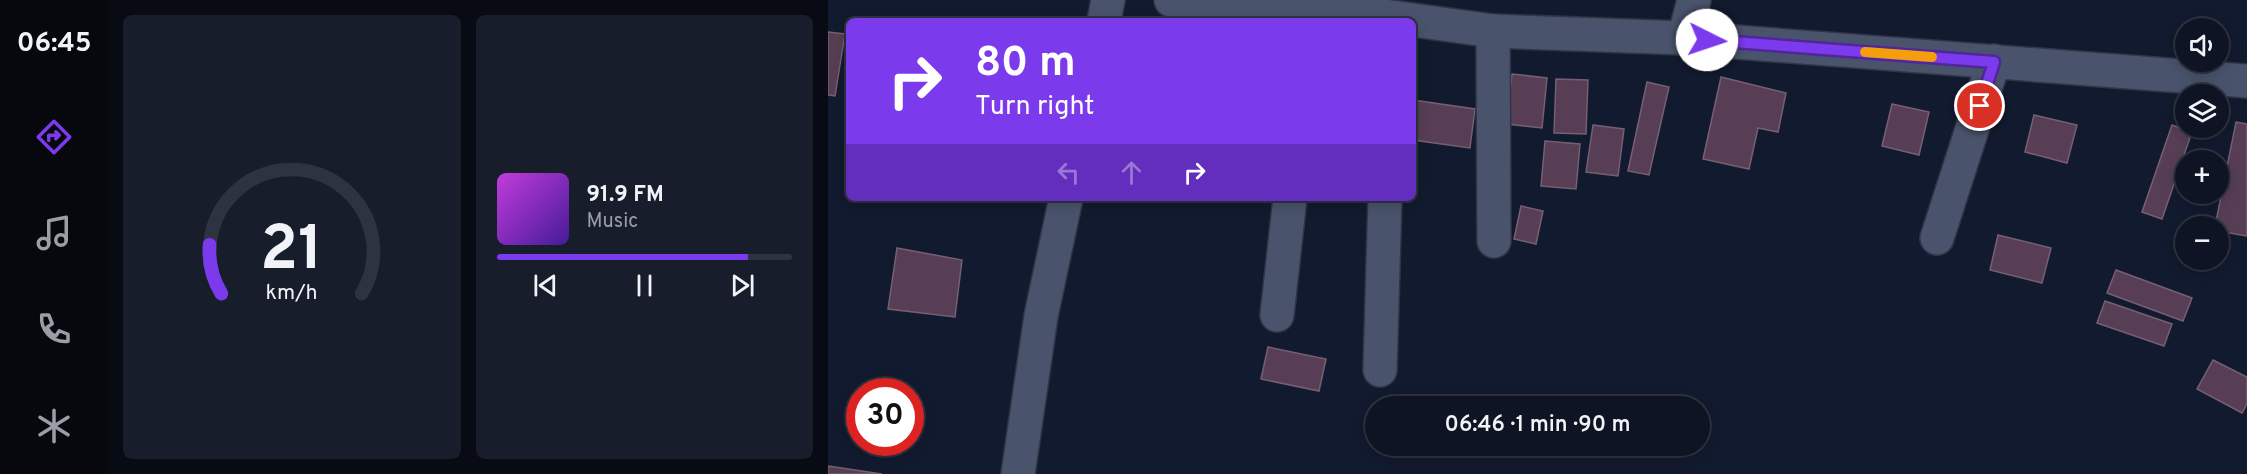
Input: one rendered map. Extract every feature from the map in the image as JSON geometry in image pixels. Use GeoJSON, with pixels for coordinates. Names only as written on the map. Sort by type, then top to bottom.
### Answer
{"type":"FeatureCollection","features":[{"type":"Feature","properties":{"kind":"street"},"geometry":{"type":"LineString","coordinates":[[1105,18],[1108,0]]}},
{"type":"Feature","properties":{"kind":"street"},"geometry":{"type":"LineString","coordinates":[[1172,0],[1312,15],[1371,18]]}},
{"type":"Feature","properties":{"kind":"street"},"geometry":{"type":"LineString","coordinates":[[1683,38],[1694,0]]}},
{"type":"Feature","properties":{"kind":"street"},"geometry":{"type":"LineString","coordinates":[[1416,22],[1493,31],[1683,38],[2247,81]]}},
{"type":"Feature","properties":{"kind":"street"},"geometry":{"type":"LineString","coordinates":[[1493,31],[1494,241]]}},
{"type":"Feature","properties":{"kind":"street"},"geometry":{"type":"LineString","coordinates":[[1937,238],[1994,62]]}},
{"type":"Feature","properties":{"kind":"street"},"geometry":{"type":"LineString","coordinates":[[1018,474],[1041,316],[1065,201]]}},
{"type":"Feature","properties":{"kind":"street"},"geometry":{"type":"LineString","coordinates":[[1276,315],[1290,201]]}},
{"type":"Feature","properties":{"kind":"street"},"geometry":{"type":"LineString","coordinates":[[1380,370],[1385,201]]}},
{"type":"Feature","properties":{"kind":"building"},"geometry":{"type":"Polygon","coordinates":[[[828,32],[845,34],[835,96],[828,95],[828,32]]]}},
{"type":"Feature","properties":{"kind":"building"},"geometry":{"type":"Polygon","coordinates":[[[1512,74],[1547,78],[1542,128],[1507,124],[1512,74]]]}},
{"type":"Feature","properties":{"kind":"building"},"geometry":{"type":"Polygon","coordinates":[[[1721,77],[1786,93],[1778,132],[1758,128],[1749,169],[1703,159],[1721,77]]]}},
{"type":"Feature","properties":{"kind":"building"},"geometry":{"type":"Polygon","coordinates":[[[1556,79],[1588,80],[1586,134],[1554,133],[1556,79]]]}},
{"type":"Feature","properties":{"kind":"building"},"geometry":{"type":"Polygon","coordinates":[[[1647,82],[1669,87],[1649,175],[1628,171],[1647,82]]]}},
{"type":"Feature","properties":{"kind":"building"},"geometry":{"type":"Polygon","coordinates":[[[1416,100],[1475,109],[1470,148],[1416,140],[1416,100]]]}},
{"type":"Feature","properties":{"kind":"building"},"geometry":{"type":"Polygon","coordinates":[[[1892,104],[1929,112],[1919,155],[1882,146],[1892,104]]]}},
{"type":"Feature","properties":{"kind":"building"},"geometry":{"type":"Polygon","coordinates":[[[2034,115],[2077,125],[2067,163],[2025,152],[2034,115]]]}},
{"type":"Feature","properties":{"kind":"building"},"geometry":{"type":"Polygon","coordinates":[[[2236,122],[2247,124],[2247,236],[2229,233],[2229,216],[2217,216],[2219,204],[2229,204],[2229,157],[2236,122]]]}},
{"type":"Feature","properties":{"kind":"building"},"geometry":{"type":"Polygon","coordinates":[[[1593,125],[1624,129],[1618,176],[1586,172],[1593,125]]]}},
{"type":"Feature","properties":{"kind":"building"},"geometry":{"type":"Polygon","coordinates":[[[2172,125],[2175,126],[2175,138],[2190,138],[2186,150],[2175,150],[2175,181],[2162,219],[2142,212],[2172,125]]]}},
{"type":"Feature","properties":{"kind":"building"},"geometry":{"type":"Polygon","coordinates":[[[1545,141],[1580,144],[1576,189],[1541,186],[1545,141]]]}},
{"type":"Feature","properties":{"kind":"building"},"geometry":{"type":"Polygon","coordinates":[[[1521,206],[1543,211],[1536,244],[1514,239],[1521,206]]]}},
{"type":"Feature","properties":{"kind":"building"},"geometry":{"type":"Polygon","coordinates":[[[1998,235],[2051,248],[2042,283],[1990,270],[1998,235]]]}},
{"type":"Feature","properties":{"kind":"building"},"geometry":{"type":"Polygon","coordinates":[[[897,248],[962,260],[955,317],[888,309],[897,248]]]}},
{"type":"Feature","properties":{"kind":"building"},"geometry":{"type":"Polygon","coordinates":[[[2116,270],[2192,298],[2183,321],[2107,293],[2116,270]]]}},
{"type":"Feature","properties":{"kind":"building"},"geometry":{"type":"Polygon","coordinates":[[[2105,301],[2172,324],[2164,346],[2097,323],[2105,301]]]}},
{"type":"Feature","properties":{"kind":"building"},"geometry":{"type":"Polygon","coordinates":[[[1268,347],[1326,359],[1319,391],[1261,379],[1268,347]]]}},
{"type":"Feature","properties":{"kind":"building"},"geometry":{"type":"Polygon","coordinates":[[[2213,360],[2247,377],[2247,404],[2242,413],[2197,389],[2213,360]]]}},
{"type":"Feature","properties":{"kind":"building"},"geometry":{"type":"Polygon","coordinates":[[[828,466],[882,474],[828,474],[828,466]]]}},
{"type":"Feature","properties":{"kind":"slow traffic"},"geometry":{"type":"LineString","coordinates":[[1865,52],[1932,57]]}},
{"type":"Feature","properties":{"kind":"route"},"geometry":{"type":"LineString","coordinates":[[1707,40],[1994,62],[1980,106]]}}]}
